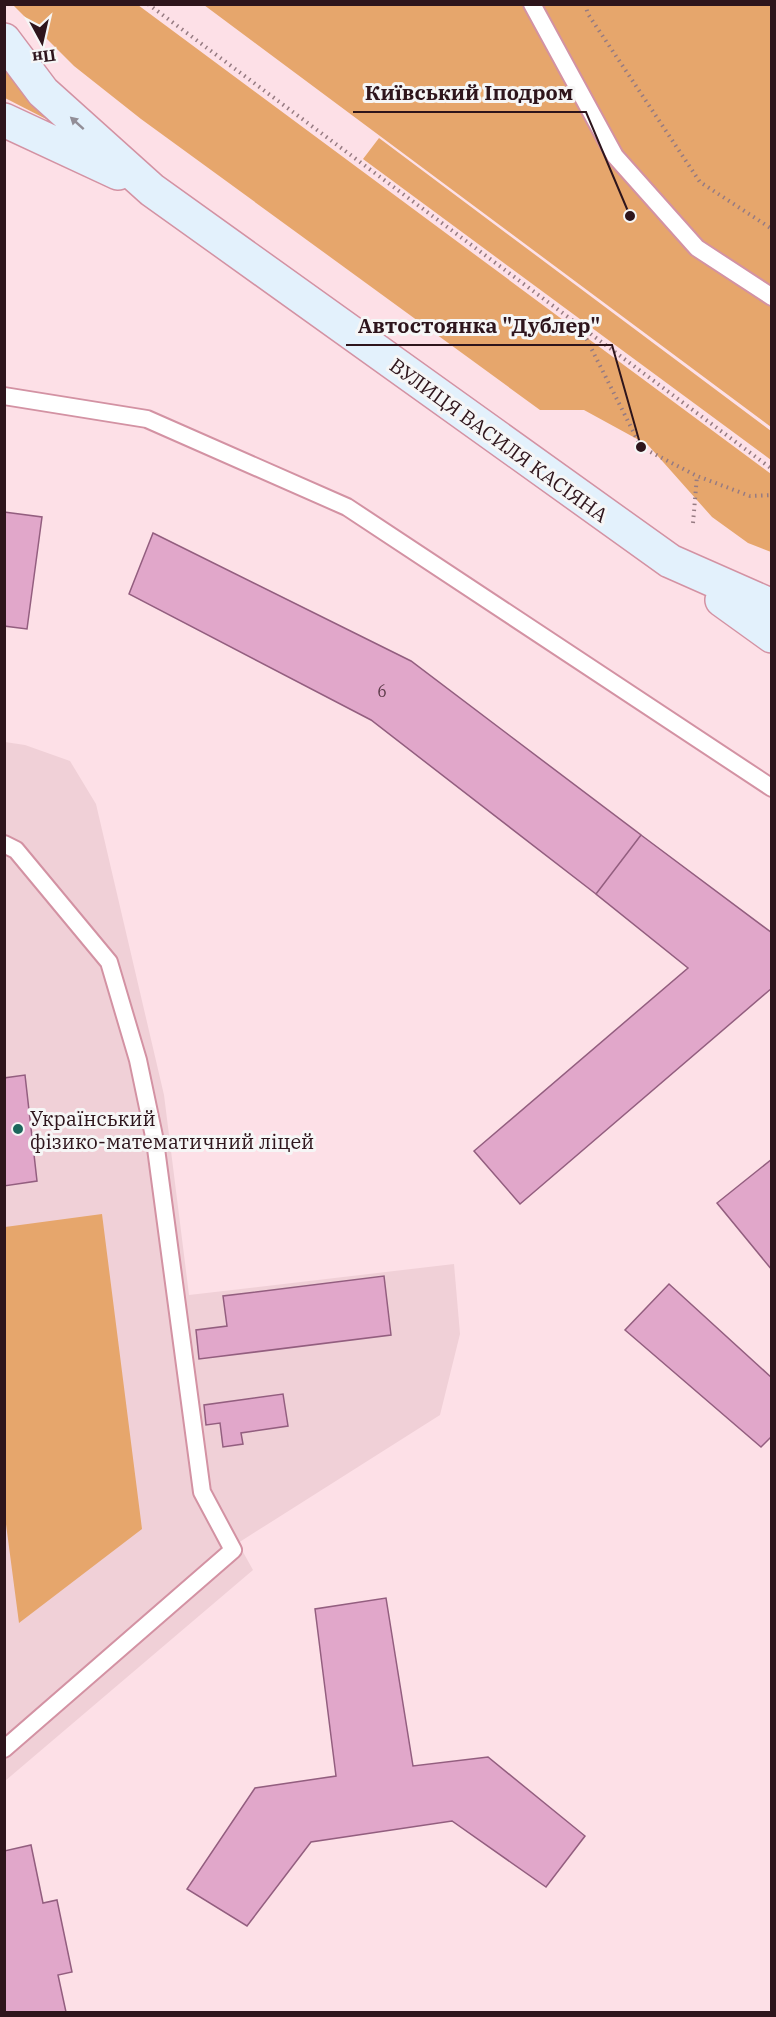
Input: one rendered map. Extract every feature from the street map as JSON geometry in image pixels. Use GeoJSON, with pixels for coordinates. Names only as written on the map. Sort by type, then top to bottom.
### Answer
{"type":"FeatureCollection","features":[{"type":"Feature","properties":{"kind":"street","name":"ВУЛИЦЯ ВАСИЛЯ КАСІЯНА"},"geometry":{"type":"LineString","coordinates":[[4,40],[43,92],[152,190],[670,561],[771,606]]}},
{"type":"Feature","properties":{"kind":"street","name":"ВУЛИЦЯ ВАСИЛЯ КАСІЯНА"},"geometry":{"type":"LineString","coordinates":[[4,120],[152,190]]}},
{"type":"Feature","properties":{"kind":"street"},"geometry":{"type":"LineString","coordinates":[[670,561],[771,636]]}},
{"type":"Feature","properties":{"kind":"lane"},"geometry":{"type":"LineString","coordinates":[[532,4],[615,156],[697,248],[771,297]]}},
{"type":"Feature","properties":{"kind":"lane"},"geometry":{"type":"LineString","coordinates":[[4,396],[147,419],[347,507],[771,788]]}},
{"type":"Feature","properties":{"kind":"lane"},"geometry":{"type":"LineString","coordinates":[[4,844],[16,850],[109,962],[138,1060],[155,1141],[202,1492],[233,1550],[4,1749]]}},
{"type":"Feature","properties":{"kind":"path"},"geometry":{"type":"LineString","coordinates":[[148,4],[771,469]]}},
{"type":"Feature","properties":{"kind":"path"},"geometry":{"type":"LineString","coordinates":[[585,4],[588,14],[700,182],[771,230]]}},
{"type":"Feature","properties":{"kind":"path"},"geometry":{"type":"LineString","coordinates":[[580,326],[641,447],[697,476],[750,496],[771,495]]}},
{"type":"Feature","properties":{"kind":"path"},"geometry":{"type":"LineString","coordinates":[[693,523],[697,476]]}},
{"type":"Feature","properties":{"kind":"shaded area"},"geometry":{"type":"Polygon","coordinates":[[[13,5],[138,5],[771,474],[771,552],[748,543],[712,517],[648,445],[584,410],[540,410],[141,119],[74,66],[13,5]]]}},
{"type":"Feature","properties":{"kind":"shaded area"},"geometry":{"type":"Polygon","coordinates":[[[204,5],[771,5],[771,427],[204,5]]]}},
{"type":"Feature","properties":{"kind":"shaded area"},"geometry":{"type":"Polygon","coordinates":[[[5,68],[48,120],[5,98],[5,68]]]}},
{"type":"Feature","properties":{"kind":"shaded area"},"geometry":{"type":"Polygon","coordinates":[[[379,138],[771,431],[771,460],[363,159],[379,138]]]}},
{"type":"Feature","properties":{"kind":"shaded area"},"geometry":{"type":"Polygon","coordinates":[[[5,742],[25,745],[70,761],[96,804],[164,1095],[189,1295],[454,1264],[460,1334],[440,1415],[238,1543],[253,1570],[5,1781],[5,742]]]}},
{"type":"Feature","properties":{"kind":"shaded area"},"geometry":{"type":"Polygon","coordinates":[[[102,1214],[142,1529],[19,1623],[4,1509],[5,1227],[102,1214]]]}},
{"type":"Feature","properties":{"kind":"building"},"geometry":{"type":"Polygon","coordinates":[[[4,512],[42,517],[27,629],[4,626],[4,512]]]}},
{"type":"Feature","properties":{"kind":"building"},"geometry":{"type":"Polygon","coordinates":[[[153,533],[411,661],[641,835],[596,894],[371,720],[129,594],[153,533]]]}},
{"type":"Feature","properties":{"kind":"building"},"geometry":{"type":"Polygon","coordinates":[[[641,835],[772,933],[772,988],[520,1204],[474,1151],[688,968],[596,894],[641,835]]]}},
{"type":"Feature","properties":{"kind":"building","name":"Український фізико-математичний ліцей"},"geometry":{"type":"Polygon","coordinates":[[[25,1075],[37,1181],[4,1186],[4,1078],[25,1075]]]}},
{"type":"Feature","properties":{"kind":"building"},"geometry":{"type":"Polygon","coordinates":[[[772,1159],[772,1270],[717,1203],[772,1159]]]}},
{"type":"Feature","properties":{"kind":"building"},"geometry":{"type":"Polygon","coordinates":[[[384,1276],[391,1335],[199,1359],[196,1330],[227,1326],[223,1296],[384,1276]]]}},
{"type":"Feature","properties":{"kind":"building"},"geometry":{"type":"Polygon","coordinates":[[[669,1284],[772,1378],[772,1436],[761,1447],[625,1330],[669,1284]]]}},
{"type":"Feature","properties":{"kind":"building"},"geometry":{"type":"Polygon","coordinates":[[[283,1394],[288,1426],[241,1433],[243,1444],[223,1447],[220,1423],[206,1425],[204,1405],[283,1394]]]}},
{"type":"Feature","properties":{"kind":"building"},"geometry":{"type":"Polygon","coordinates":[[[386,1598],[413,1766],[488,1757],[585,1836],[546,1887],[452,1821],[311,1842],[247,1926],[187,1889],[255,1788],[336,1776],[315,1609],[386,1598]]]}},
{"type":"Feature","properties":{"kind":"building"},"geometry":{"type":"Polygon","coordinates":[[[31,1845],[43,1903],[57,1900],[72,1972],[58,1975],[66,2012],[4,2012],[4,1851],[31,1845]]]}},
{"type":"Feature","properties":{"kind":"place","name":"Київський Іподром"},"geometry":{"type":"Point","coordinates":[630,216]}},
{"type":"Feature","properties":{"kind":"place","name":"Автостоянка \"Дублер\""},"geometry":{"type":"Point","coordinates":[641,447]}},
{"type":"Feature","properties":{"kind":"place","name":"Український фізико-математичний ліцей"},"geometry":{"type":"Point","coordinates":[18,1129]}}]}
